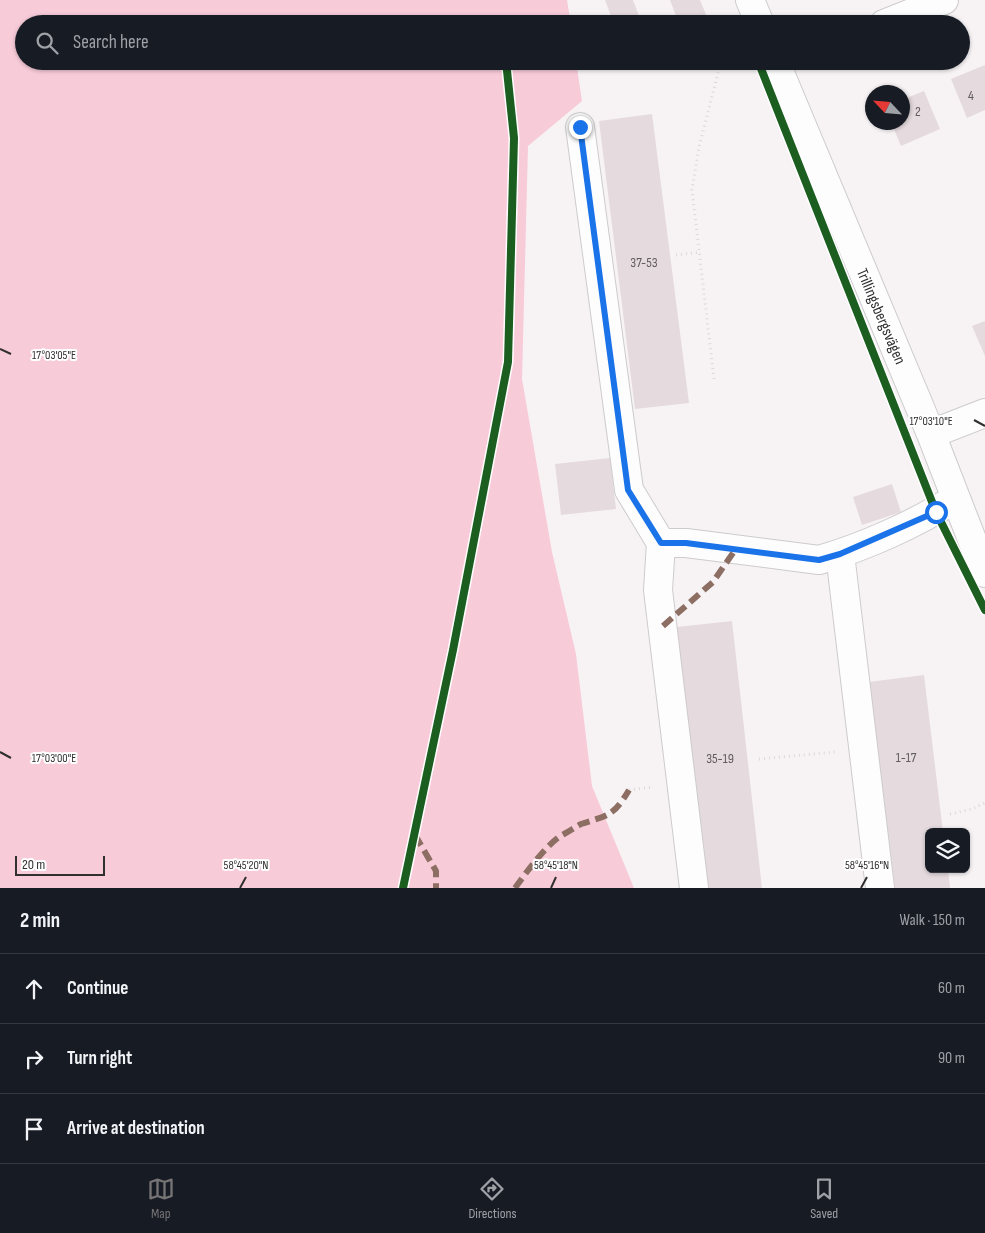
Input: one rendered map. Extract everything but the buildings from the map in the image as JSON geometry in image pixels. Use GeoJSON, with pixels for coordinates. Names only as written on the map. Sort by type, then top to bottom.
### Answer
{"type":"FeatureCollection","features":[{"type":"Feature","properties":{"kind":"street"},"geometry":{"type":"LineString","coordinates":[[750,0],[756,15]]}},
{"type":"Feature","properties":{"kind":"street"},"geometry":{"type":"LineString","coordinates":[[906,15],[944,0]]}},
{"type":"Feature","properties":{"kind":"street","name":"Trillingsbergsvägen"},"geometry":{"type":"LineString","coordinates":[[784,70],[985,573]]}},
{"type":"Feature","properties":{"kind":"street"},"geometry":{"type":"LineString","coordinates":[[580,127],[628,490],[661,543],[658,590],[694,888]]}},
{"type":"Feature","properties":{"kind":"street"},"geometry":{"type":"LineString","coordinates":[[931,434],[985,413]]}},
{"type":"Feature","properties":{"kind":"street"},"geometry":{"type":"LineString","coordinates":[[661,543],[686,543],[819,560],[840,554],[936,512],[956,498]]}},
{"type":"Feature","properties":{"kind":"street"},"geometry":{"type":"LineString","coordinates":[[840,554],[880,888]]}},
{"type":"Feature","properties":{"kind":"path"},"geometry":{"type":"LineString","coordinates":[[714,379],[701,252],[692,190],[699,147],[719,70]]}},
{"type":"Feature","properties":{"kind":"path"},"geometry":{"type":"LineString","coordinates":[[676,255],[701,252]]}},
{"type":"Feature","properties":{"kind":"path"},"geometry":{"type":"LineString","coordinates":[[759,759],[863,749]]}},
{"type":"Feature","properties":{"kind":"path"},"geometry":{"type":"LineString","coordinates":[[950,814],[972,809],[985,803]]}},
{"type":"Feature","properties":{"kind":"shaded area"},"geometry":{"type":"Polygon","coordinates":[[[0,0],[567,0],[570,15],[15,15],[15,70],[577,70],[582,101],[528,146],[522,379],[552,552],[576,654],[592,786],[634,888],[0,888],[0,0]]]}},
{"type":"Feature","properties":{"kind":"marked path"},"geometry":{"type":"LineString","coordinates":[[663,626],[713,582],[735,550]]}},
{"type":"Feature","properties":{"kind":"marked path"},"geometry":{"type":"LineString","coordinates":[[515,888],[551,843],[581,824],[609,814],[619,805],[629,790]]}},
{"type":"Feature","properties":{"kind":"marked path"},"geometry":{"type":"LineString","coordinates":[[415,835],[436,871],[436,888]]}},
{"type":"Feature","properties":{"kind":"cycle path"},"geometry":{"type":"LineString","coordinates":[[403,888],[453,650],[508,362],[514,138],[507,70]]}},
{"type":"Feature","properties":{"kind":"cycle path"},"geometry":{"type":"LineString","coordinates":[[762,70],[936,512],[985,610]]}},
{"type":"Feature","properties":{"kind":"route"},"geometry":{"type":"LineString","coordinates":[[580,127],[628,490],[661,543],[686,543],[819,560],[840,554],[936,512]]}}]}
